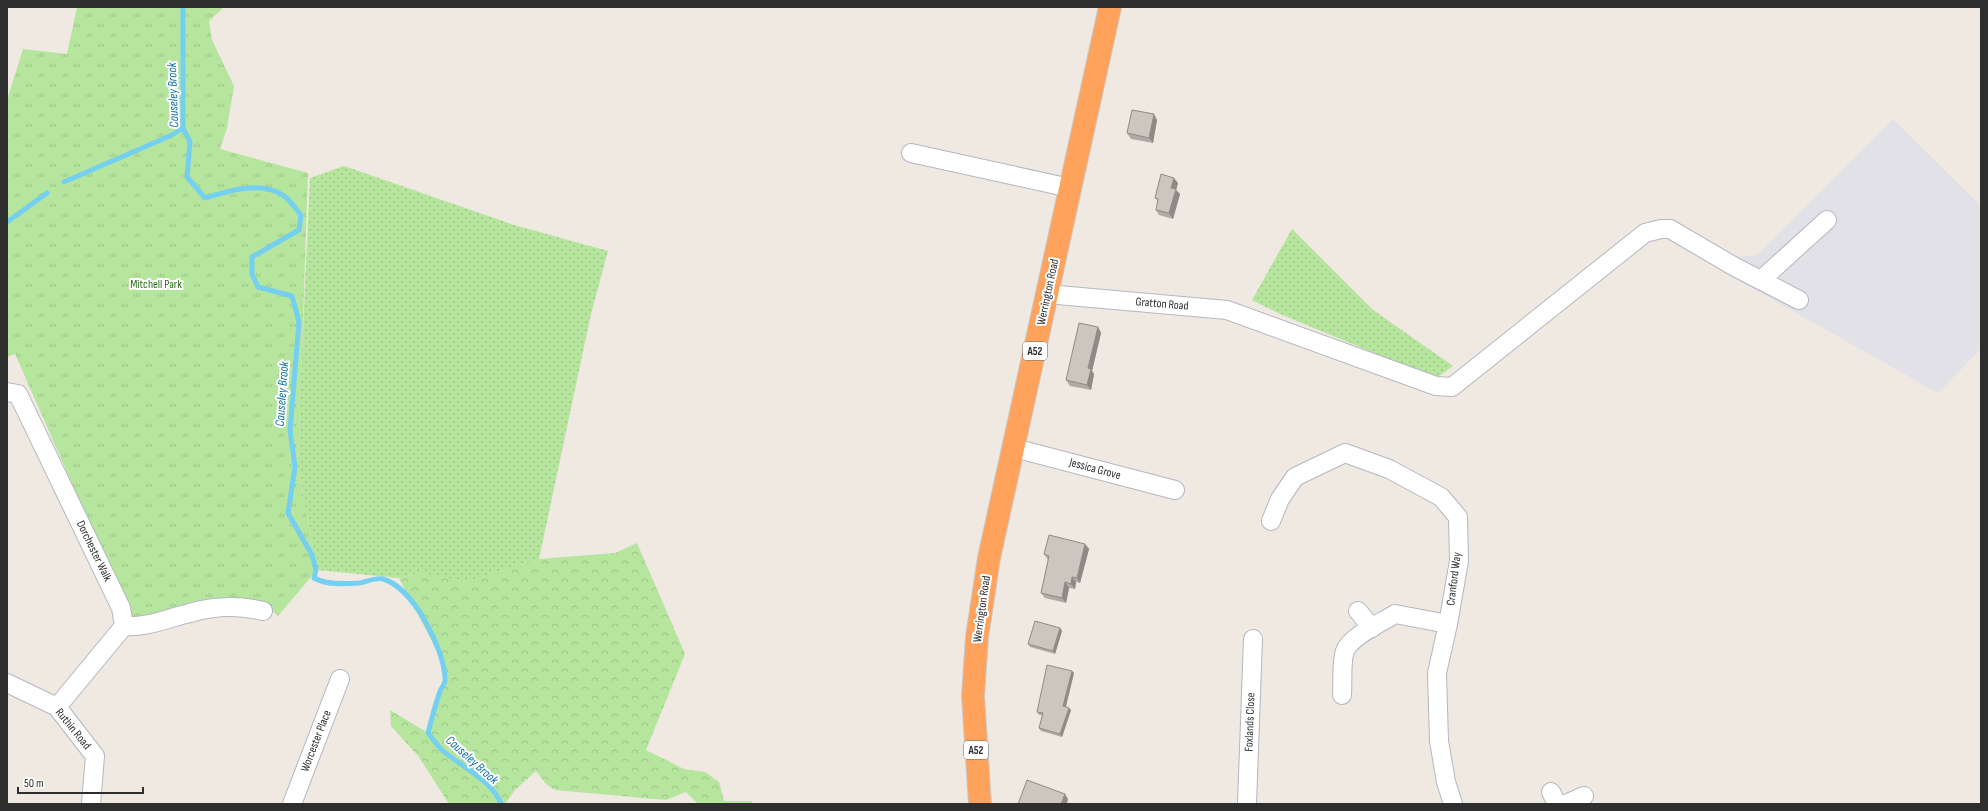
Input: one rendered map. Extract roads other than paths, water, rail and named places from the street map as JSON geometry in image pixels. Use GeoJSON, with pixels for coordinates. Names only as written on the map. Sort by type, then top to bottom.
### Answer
{"type":"FeatureCollection","features":[{"type":"Feature","properties":{"kind":"highway","name":"Werrington Road"},"geometry":{"type":"LineString","coordinates":[[980,804],[973,696],[977,637],[989,558],[1110,7]]}},
{"type":"Feature","properties":{"kind":"street"},"geometry":{"type":"LineString","coordinates":[[911,153],[1070,188]]}},
{"type":"Feature","properties":{"kind":"street"},"geometry":{"type":"LineString","coordinates":[[1761,280],[1827,220]]}},
{"type":"Feature","properties":{"kind":"street","name":"Gratton Road"},"geometry":{"type":"LineString","coordinates":[[1047,294],[1227,310],[1436,386],[1452,387],[1645,233],[1661,229],[1670,230],[1799,300]]}},
{"type":"Feature","properties":{"kind":"street","name":"Dorchester Walk"},"geometry":{"type":"LineString","coordinates":[[7,392],[18,394],[121,608],[124,626]]}},
{"type":"Feature","properties":{"kind":"street","name":"Jessica Grove"},"geometry":{"type":"LineString","coordinates":[[1014,448],[1175,490]]}},
{"type":"Feature","properties":{"kind":"street","name":"Cranford Way"},"geometry":{"type":"LineString","coordinates":[[1271,521],[1280,499],[1295,478],[1345,453],[1389,468],[1441,497],[1458,517],[1459,561],[1448,624],[1437,674],[1439,741],[1446,782],[1453,804]]}},
{"type":"Feature","properties":{"kind":"street"},"geometry":{"type":"LineString","coordinates":[[57,707],[124,626],[141,626],[212,608],[234,606],[263,611]]}},
{"type":"Feature","properties":{"kind":"street"},"geometry":{"type":"LineString","coordinates":[[1358,611],[1372,628]]}},
{"type":"Feature","properties":{"kind":"street"},"geometry":{"type":"LineString","coordinates":[[1342,695],[1344,652],[1349,643],[1356,638],[1395,614],[1448,624]]}},
{"type":"Feature","properties":{"kind":"street","name":"Foxlands Close"},"geometry":{"type":"LineString","coordinates":[[1247,804],[1253,639]]}},
{"type":"Feature","properties":{"kind":"street","name":"Worcester Place"},"geometry":{"type":"LineString","coordinates":[[292,804],[340,679]]}},
{"type":"Feature","properties":{"kind":"street","name":"Ruthin Road"},"geometry":{"type":"LineString","coordinates":[[7,683],[57,707],[95,756],[91,804]]}},
{"type":"Feature","properties":{"kind":"street"},"geometry":{"type":"LineString","coordinates":[[1566,804],[1584,796]]}},
{"type":"Feature","properties":{"kind":"waterway","name":"Causeley Brook"},"geometry":{"type":"LineString","coordinates":[[183,7],[183,128],[190,142],[187,177],[205,198],[224,192],[245,188],[275,191],[287,198],[301,215],[299,230],[252,257],[252,274],[258,287],[292,296],[299,322],[290,430],[295,467],[288,513],[312,555],[316,570],[314,578],[324,582],[342,584],[383,579],[394,584],[416,606],[433,636],[439,651],[445,679],[437,700],[428,733],[442,750],[484,781],[497,796],[501,804]]}},
{"type":"Feature","properties":{"kind":"waterway"},"geometry":{"type":"LineString","coordinates":[[64,182],[172,135],[183,128]]}},
{"type":"Feature","properties":{"kind":"waterway"},"geometry":{"type":"LineString","coordinates":[[7,222],[47,193]]}},
{"type":"Feature","properties":{"kind":"park label","name":"Mitchell Park"},"geometry":{"type":"Point","coordinates":[156,284]}}]}
